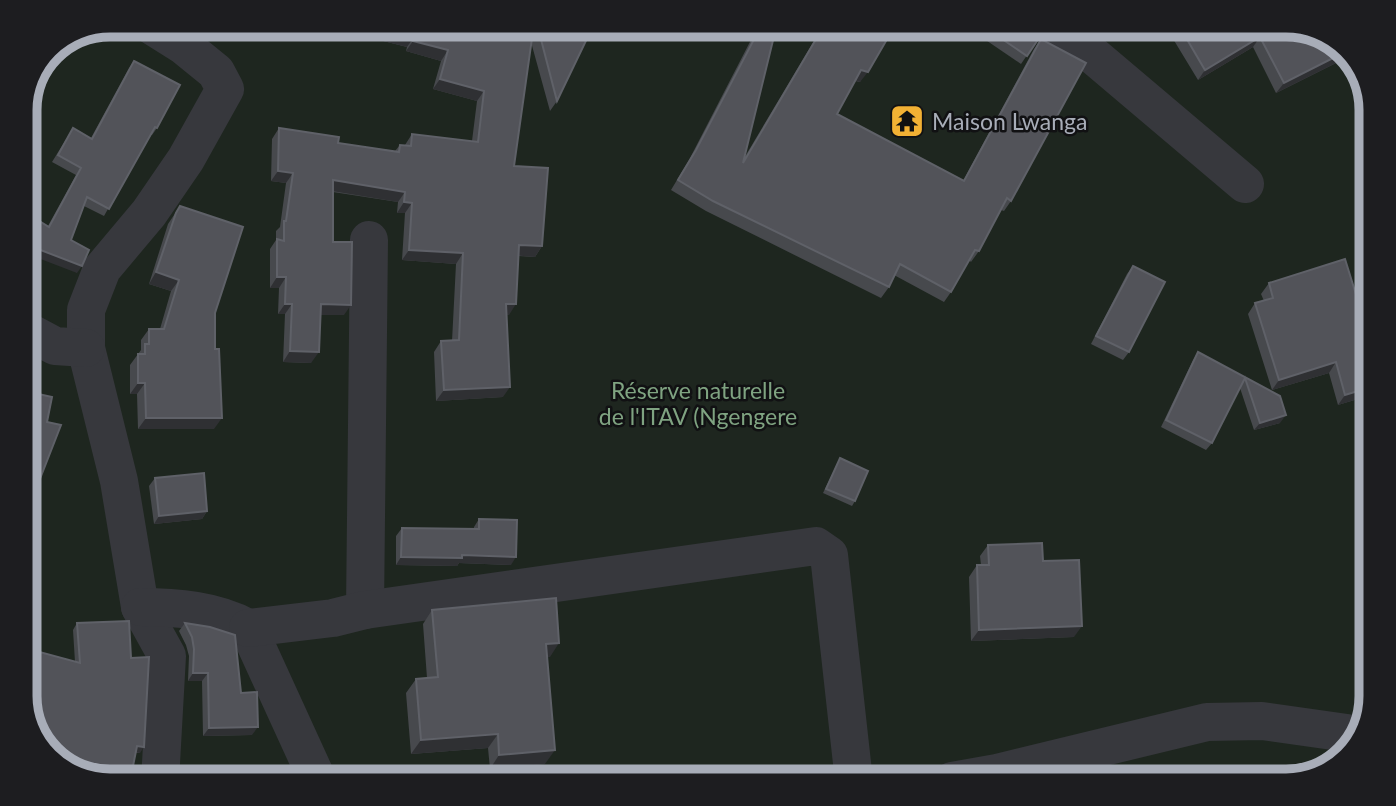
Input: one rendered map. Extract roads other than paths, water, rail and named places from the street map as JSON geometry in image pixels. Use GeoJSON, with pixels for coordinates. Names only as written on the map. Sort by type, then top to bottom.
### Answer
{"type":"FeatureCollection","features":[{"type":"Feature","properties":{"kind":"street"},"geometry":{"type":"LineString","coordinates":[[161,769],[167,656],[140,607],[119,481],[86,348],[86,310],[102,269],[149,212],[186,159],[225,89],[195,37]]}},
{"type":"Feature","properties":{"kind":"street"},"geometry":{"type":"LineString","coordinates":[[1071,37],[1245,184]]}},
{"type":"Feature","properties":{"kind":"street"},"geometry":{"type":"LineString","coordinates":[[365,610],[369,240]]}},
{"type":"Feature","properties":{"kind":"street"},"geometry":{"type":"LineString","coordinates":[[37,336],[55,345],[86,348]]}},
{"type":"Feature","properties":{"kind":"street"},"geometry":{"type":"LineString","coordinates":[[140,607],[176,607],[232,619],[248,628],[333,618],[365,610],[816,546],[829,555],[853,769]]}},
{"type":"Feature","properties":{"kind":"street"},"geometry":{"type":"LineString","coordinates":[[248,628],[312,769]]}},
{"type":"Feature","properties":{"kind":"street"},"geometry":{"type":"LineString","coordinates":[[1014,769],[1207,722],[1262,721],[1349,733]]}},
{"type":"Feature","properties":{"kind":"place","name":"Maison Lwanga"},"geometry":{"type":"Point","coordinates":[907,121]}},
{"type":"Feature","properties":{"kind":"park label","name":"Réserve naturelle de l'ITAV (Ngengere"},"geometry":{"type":"Point","coordinates":[698,403]}}]}
